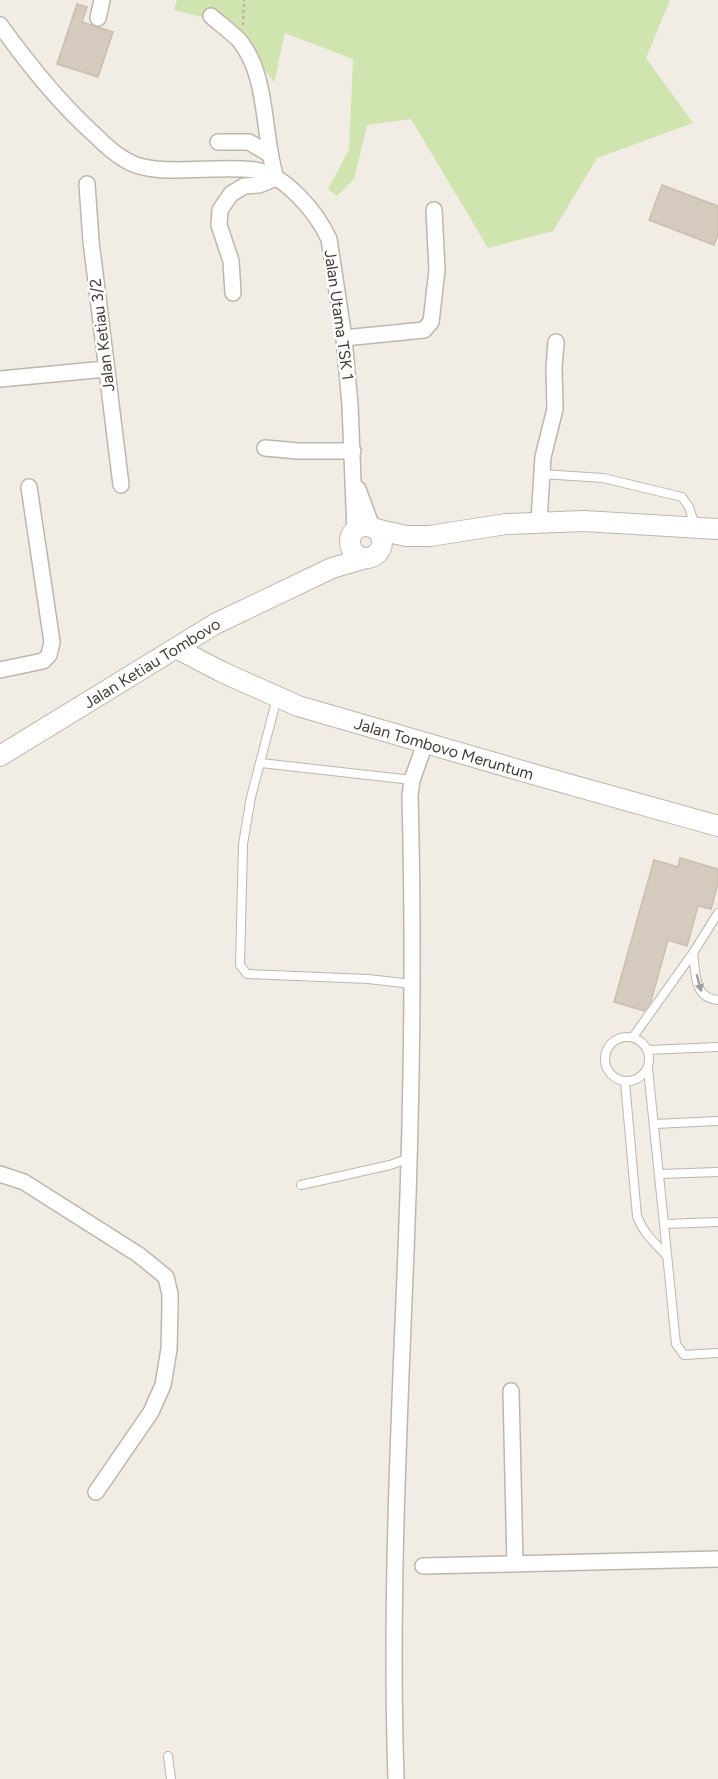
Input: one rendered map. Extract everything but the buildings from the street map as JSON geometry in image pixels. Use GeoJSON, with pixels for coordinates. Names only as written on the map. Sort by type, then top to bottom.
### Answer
{"type":"FeatureCollection","features":[{"type":"Feature","properties":{"kind":"street"},"geometry":{"type":"LineString","coordinates":[[98,18],[102,0]]}},
{"type":"Feature","properties":{"kind":"street"},"geometry":{"type":"LineString","coordinates":[[211,16],[239,41],[253,63],[259,86],[269,154],[276,178],[259,186],[243,186],[231,194],[220,210],[219,225],[231,261],[233,293]]}},
{"type":"Feature","properties":{"kind":"street","name":"Jalan Utama TSK 1"},"geometry":{"type":"LineString","coordinates":[[0,25],[64,106],[124,160],[151,169],[255,170],[276,178],[314,214],[329,240],[345,338],[354,472],[363,532]]}},
{"type":"Feature","properties":{"kind":"street"},"geometry":{"type":"LineString","coordinates":[[218,142],[249,142],[269,154]]}},
{"type":"Feature","properties":{"kind":"street","name":"Jalan Ketiau 3/2"},"geometry":{"type":"LineString","coordinates":[[87,184],[91,241],[121,485]]}},
{"type":"Feature","properties":{"kind":"street"},"geometry":{"type":"LineString","coordinates":[[345,338],[424,330],[431,322],[437,270],[434,210]]}},
{"type":"Feature","properties":{"kind":"street"},"geometry":{"type":"LineString","coordinates":[[539,521],[543,457],[555,409],[556,342]]}},
{"type":"Feature","properties":{"kind":"street"},"geometry":{"type":"LineString","coordinates":[[0,379],[106,369]]}},
{"type":"Feature","properties":{"kind":"street"},"geometry":{"type":"LineString","coordinates":[[265,448],[298,451],[353,451]]}},
{"type":"Feature","properties":{"kind":"street"},"geometry":{"type":"LineString","coordinates":[[0,670],[43,661],[49,654],[52,642],[29,487]]}},
{"type":"Feature","properties":{"kind":"street","name":"Jalan Ketiau Tombovo"},"geometry":{"type":"LineString","coordinates":[[309,578],[322,564],[363,532],[430,536],[506,524],[584,520],[718,529]]}},
{"type":"Feature","properties":{"kind":"street"},"geometry":{"type":"LineString","coordinates":[[363,532],[382,541],[370,556],[354,554],[350,545],[363,532]]}},
{"type":"Feature","properties":{"kind":"street","name":"Jalan Ketiau Tombovo"},"geometry":{"type":"LineString","coordinates":[[0,756],[178,649],[215,624],[332,568],[418,543],[430,536]]}},
{"type":"Feature","properties":{"kind":"street","name":"Jalan Tombovo Meruntum"},"geometry":{"type":"LineString","coordinates":[[178,649],[222,672],[298,706],[718,826]]}},
{"type":"Feature","properties":{"kind":"street"},"geometry":{"type":"LineString","coordinates":[[396,1779],[393,1651],[395,1527],[409,1158],[412,984],[410,796],[412,780],[425,744]]}},
{"type":"Feature","properties":{"kind":"street"},"geometry":{"type":"LineString","coordinates":[[0,1174],[24,1182],[139,1255],[166,1276],[170,1308],[169,1349],[164,1385],[151,1412],[96,1492]]}},
{"type":"Feature","properties":{"kind":"street"},"geometry":{"type":"LineString","coordinates":[[511,1391],[515,1564]]}},
{"type":"Feature","properties":{"kind":"street"},"geometry":{"type":"LineString","coordinates":[[423,1566],[718,1559]]}},
{"type":"Feature","properties":{"kind":"lane"},"geometry":{"type":"LineString","coordinates":[[542,474],[603,478],[682,496],[689,507],[695,527]]}},
{"type":"Feature","properties":{"kind":"lane"},"geometry":{"type":"LineString","coordinates":[[277,697],[251,797],[243,844],[240,965],[248,975],[368,979],[412,984]]}},
{"type":"Feature","properties":{"kind":"lane"},"geometry":{"type":"LineString","coordinates":[[261,763],[412,780]]}},
{"type":"Feature","properties":{"kind":"lane"},"geometry":{"type":"LineString","coordinates":[[633,1037],[693,953],[718,913]]}},
{"type":"Feature","properties":{"kind":"lane"},"geometry":{"type":"LineString","coordinates":[[693,953],[702,994],[707,999],[718,1000]]}},
{"type":"Feature","properties":{"kind":"lane"},"geometry":{"type":"LineString","coordinates":[[648,1069],[634,1081],[625,1082],[609,1073],[605,1065],[605,1055],[615,1040],[624,1037],[633,1037],[642,1042],[648,1050],[650,1060],[648,1069],[676,1344],[684,1355],[718,1353]]}},
{"type":"Feature","properties":{"kind":"lane"},"geometry":{"type":"LineString","coordinates":[[648,1050],[718,1047]]}},
{"type":"Feature","properties":{"kind":"lane"},"geometry":{"type":"LineString","coordinates":[[625,1082],[637,1216],[648,1237],[667,1256]]}},
{"type":"Feature","properties":{"kind":"lane"},"geometry":{"type":"LineString","coordinates":[[655,1124],[718,1121]]}},
{"type":"Feature","properties":{"kind":"lane"},"geometry":{"type":"LineString","coordinates":[[301,1185],[390,1165],[409,1158]]}},
{"type":"Feature","properties":{"kind":"lane"},"geometry":{"type":"LineString","coordinates":[[660,1174],[718,1172]]}},
{"type":"Feature","properties":{"kind":"lane"},"geometry":{"type":"LineString","coordinates":[[664,1224],[718,1221]]}},
{"type":"Feature","properties":{"kind":"lane"},"geometry":{"type":"LineString","coordinates":[[168,1756],[171,1779]]}},
{"type":"Feature","properties":{"kind":"green space"},"geometry":{"type":"Polygon","coordinates":[[[177,0],[670,0],[646,58],[693,123],[597,158],[553,231],[488,248],[411,119],[367,125],[354,179],[337,196],[328,189],[349,150],[353,59],[285,33],[274,82],[230,24],[174,10],[177,0]]]}}]}
